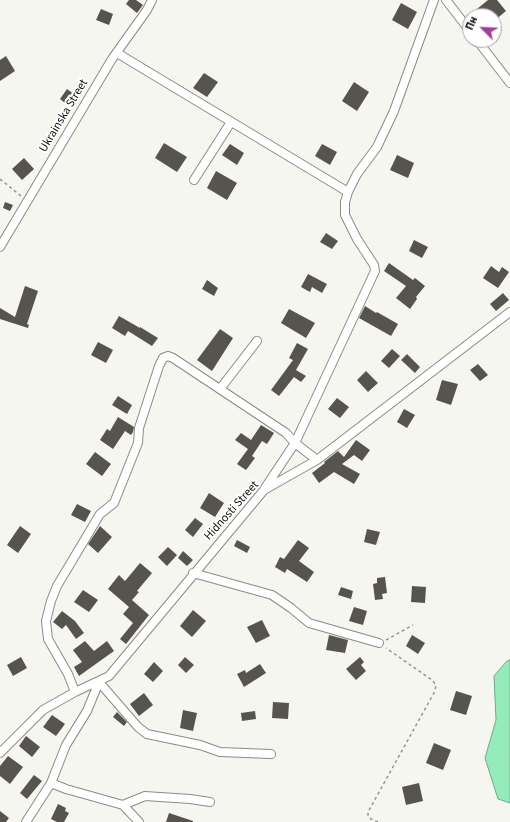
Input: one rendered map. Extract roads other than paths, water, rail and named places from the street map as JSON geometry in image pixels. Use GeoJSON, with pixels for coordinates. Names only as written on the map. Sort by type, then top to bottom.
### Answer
{"type":"FeatureCollection","features":[{"type":"Feature","properties":{"kind":"street","name":"Ukrainska Street"},"geometry":{"type":"LineString","coordinates":[[0,247],[117,53],[147,10],[152,0]]}},
{"type":"Feature","properties":{"kind":"street"},"geometry":{"type":"LineString","coordinates":[[264,490],[295,443],[375,271],[374,265],[357,239],[345,215],[345,202],[348,192],[358,174],[377,147],[394,111],[434,0]]}},
{"type":"Feature","properties":{"kind":"street"},"geometry":{"type":"LineString","coordinates":[[446,0],[462,21]]}},
{"type":"Feature","properties":{"kind":"street"},"geometry":{"type":"LineString","coordinates":[[483,48],[510,82]]}},
{"type":"Feature","properties":{"kind":"street"},"geometry":{"type":"LineString","coordinates":[[117,53],[348,192]]}},
{"type":"Feature","properties":{"kind":"street"},"geometry":{"type":"LineString","coordinates":[[194,180],[231,122]]}},
{"type":"Feature","properties":{"kind":"street","name":"Hidnosti Street"},"geometry":{"type":"LineString","coordinates":[[0,753],[43,710],[75,692],[109,676],[193,573],[264,490],[317,460],[510,312]]}},
{"type":"Feature","properties":{"kind":"street"},"geometry":{"type":"LineString","coordinates":[[220,389],[257,341]]}},
{"type":"Feature","properties":{"kind":"street"},"geometry":{"type":"LineString","coordinates":[[75,692],[68,674],[48,639],[46,621],[51,601],[57,586],[100,514],[114,503],[138,443],[139,428],[163,358],[168,356],[173,358],[220,389],[286,433],[295,443],[317,460]]}},
{"type":"Feature","properties":{"kind":"street"},"geometry":{"type":"LineString","coordinates":[[193,573],[272,595],[309,623],[380,643]]}},
{"type":"Feature","properties":{"kind":"street"},"geometry":{"type":"LineString","coordinates":[[26,822],[51,783],[66,745],[87,711],[99,682],[138,728],[147,734],[200,745],[220,752],[271,754]]}},
{"type":"Feature","properties":{"kind":"street"},"geometry":{"type":"LineString","coordinates":[[51,783],[66,789],[123,805],[139,822]]}},
{"type":"Feature","properties":{"kind":"street"},"geometry":{"type":"LineString","coordinates":[[123,805],[145,796],[210,802]]}}]}
